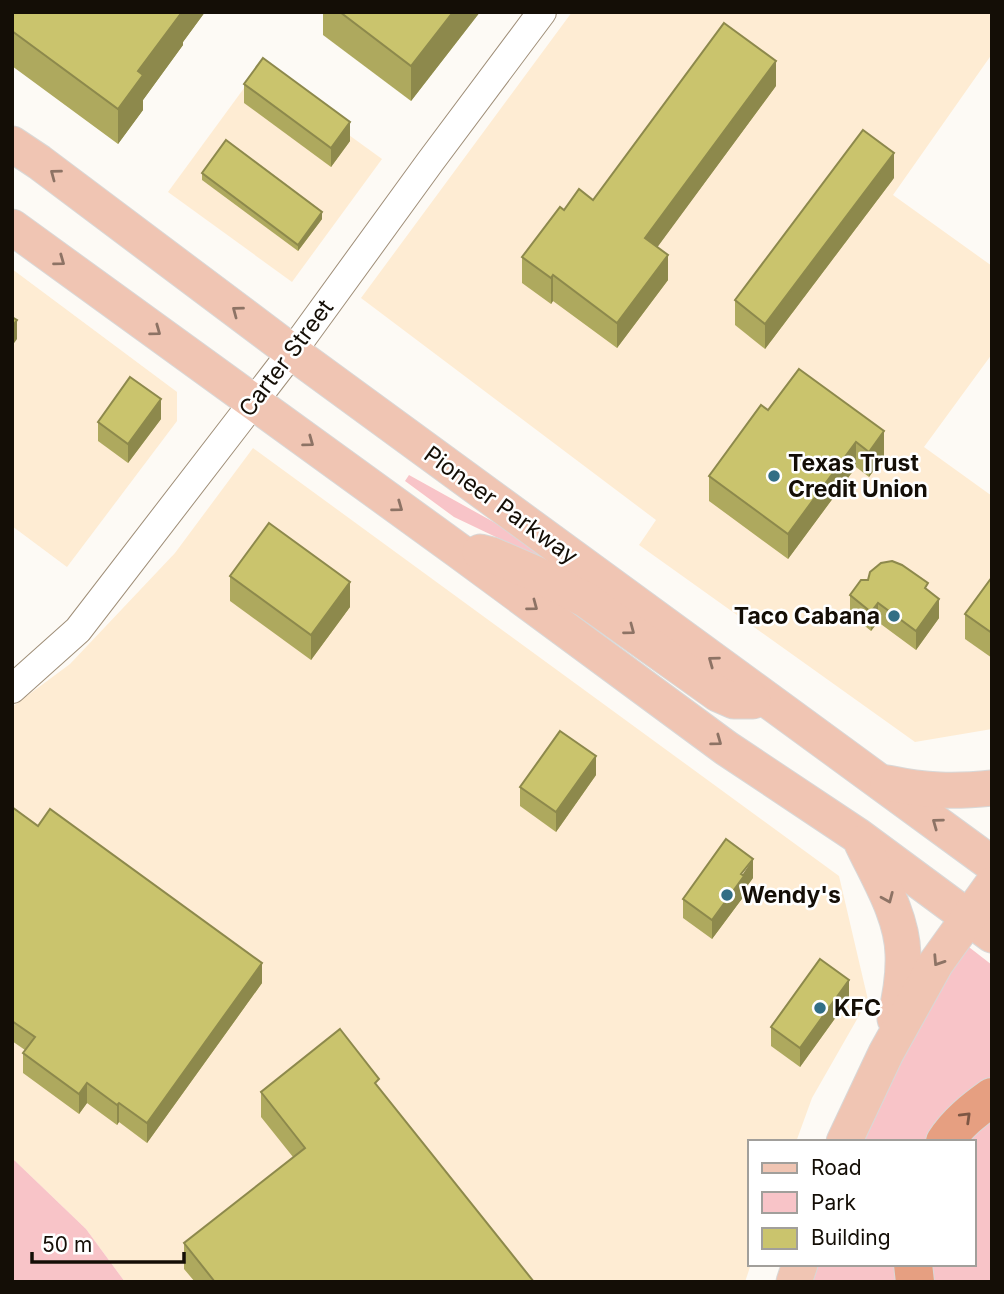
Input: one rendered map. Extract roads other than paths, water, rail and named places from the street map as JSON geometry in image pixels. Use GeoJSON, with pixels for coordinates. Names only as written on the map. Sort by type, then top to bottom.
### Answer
{"type":"FeatureCollection","features":[{"type":"Feature","properties":{"kind":"highway"},"geometry":{"type":"LineString","coordinates":[[946,1140],[975,1109],[992,1097]]}},
{"type":"Feature","properties":{"kind":"main road","name":"Pioneer Parkway"},"geometry":{"type":"LineString","coordinates":[[12,144],[992,864]]}},
{"type":"Feature","properties":{"kind":"main road"},"geometry":{"type":"LineString","coordinates":[[12,227],[726,748],[859,836],[980,926]]}},
{"type":"Feature","properties":{"kind":"main road"},"geometry":{"type":"LineString","coordinates":[[459,551],[492,555],[586,600],[718,694],[734,701],[769,702]]}},
{"type":"Feature","properties":{"kind":"main road"},"geometry":{"type":"LineString","coordinates":[[881,782],[923,790],[965,791],[992,788]]}},
{"type":"Feature","properties":{"kind":"main road"},"geometry":{"type":"LineString","coordinates":[[859,836],[887,894],[897,921],[903,953],[902,981],[886,1053]]}},
{"type":"Feature","properties":{"kind":"main road"},"geometry":{"type":"LineString","coordinates":[[845,1140],[886,1053],[936,963],[980,926],[992,886]]}},
{"type":"Feature","properties":{"kind":"street","name":"Carter Street"},"geometry":{"type":"LineString","coordinates":[[12,689],[78,630],[292,352],[542,12]]}},
{"type":"Feature","properties":{"kind":"place","name":"Texas Trust Credit Union"},"geometry":{"type":"Point","coordinates":[774,476]}},
{"type":"Feature","properties":{"kind":"place","name":"Taco Cabana"},"geometry":{"type":"Point","coordinates":[894,616]}},
{"type":"Feature","properties":{"kind":"place","name":"Wendy's"},"geometry":{"type":"Point","coordinates":[727,895]}},
{"type":"Feature","properties":{"kind":"place","name":"KFC"},"geometry":{"type":"Point","coordinates":[820,1008]}}]}
